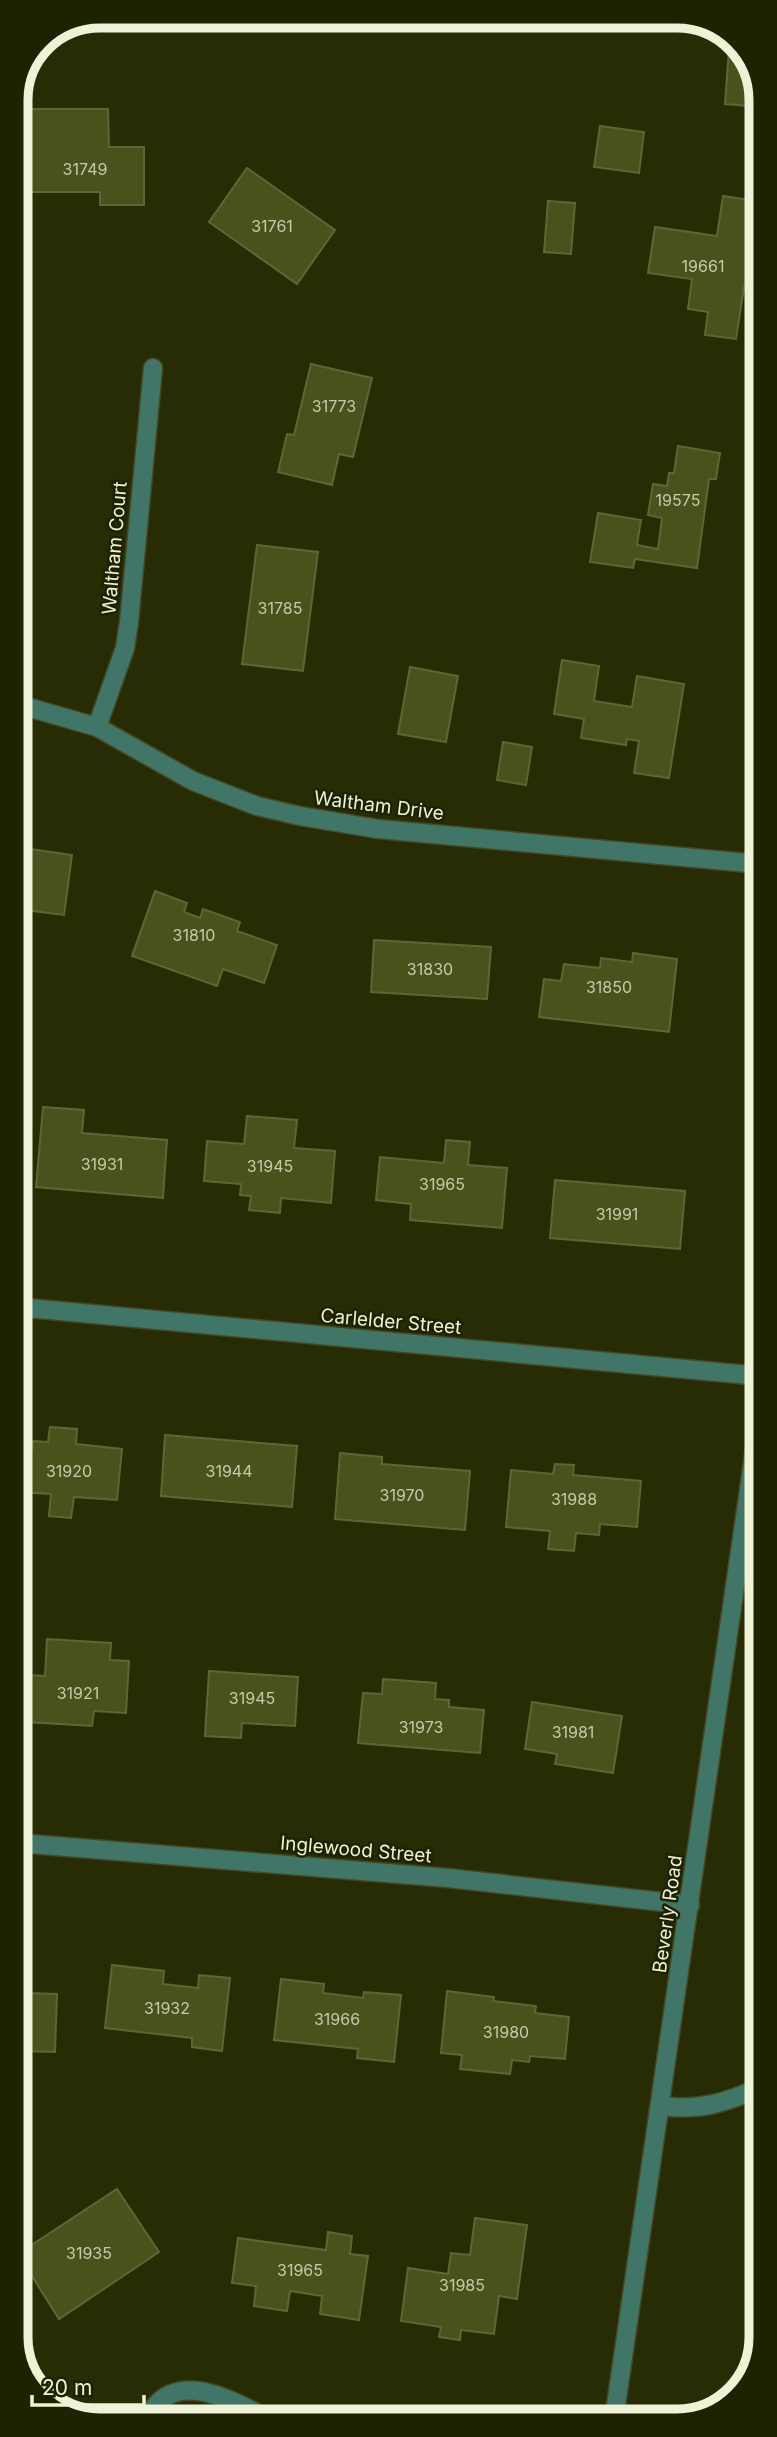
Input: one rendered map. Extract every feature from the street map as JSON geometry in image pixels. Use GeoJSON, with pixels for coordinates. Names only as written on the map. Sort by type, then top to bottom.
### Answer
{"type":"FeatureCollection","features":[{"type":"Feature","properties":{"kind":"street","name":"Waltham Court"},"geometry":{"type":"LineString","coordinates":[[97,727],[125,648],[153,368]]}},
{"type":"Feature","properties":{"kind":"street","name":"Waltham Drive"},"geometry":{"type":"LineString","coordinates":[[28,707],[97,727],[193,781],[257,806],[300,816],[377,829],[749,863]]}},
{"type":"Feature","properties":{"kind":"street","name":"Carlelder Street"},"geometry":{"type":"LineString","coordinates":[[28,1308],[749,1375]]}},
{"type":"Feature","properties":{"kind":"street","name":"Beverly Road"},"geometry":{"type":"LineString","coordinates":[[615,2409],[749,1491]]}},
{"type":"Feature","properties":{"kind":"street","name":"Inglewood Street"},"geometry":{"type":"LineString","coordinates":[[28,1844],[448,1878],[690,1905]]}},
{"type":"Feature","properties":{"kind":"street"},"geometry":{"type":"LineString","coordinates":[[660,2106],[692,2110],[749,2092]]}},
{"type":"Feature","properties":{"kind":"street"},"geometry":{"type":"LineString","coordinates":[[152,2409],[171,2392],[193,2390],[250,2409]]}},
{"type":"Feature","properties":{"kind":"building"},"geometry":{"type":"Polygon","coordinates":[[[729,51],[742,68],[747,81],[749,106],[725,104],[729,51]]]}},
{"type":"Feature","properties":{"kind":"building"},"geometry":{"type":"Polygon","coordinates":[[[28,109],[108,109],[109,147],[144,147],[144,205],[100,205],[100,192],[28,192],[28,109]]]}},
{"type":"Feature","properties":{"kind":"building"},"geometry":{"type":"Polygon","coordinates":[[[600,126],[644,132],[639,173],[594,167],[600,126]]]}},
{"type":"Feature","properties":{"kind":"building"},"geometry":{"type":"Polygon","coordinates":[[[247,168],[335,230],[297,284],[209,222],[247,168]]]}},
{"type":"Feature","properties":{"kind":"building"},"geometry":{"type":"Polygon","coordinates":[[[723,196],[749,200],[749,288],[744,287],[736,339],[705,335],[708,312],[688,309],[692,279],[648,273],[655,227],[717,236],[723,196]]]}},
{"type":"Feature","properties":{"kind":"building"},"geometry":{"type":"Polygon","coordinates":[[[548,201],[575,203],[571,254],[544,252],[548,201]]]}},
{"type":"Feature","properties":{"kind":"building"},"geometry":{"type":"Polygon","coordinates":[[[311,364],[372,378],[353,457],[339,454],[332,485],[278,472],[287,434],[294,435],[311,364]]]}},
{"type":"Feature","properties":{"kind":"building"},"geometry":{"type":"Polygon","coordinates":[[[678,446],[720,453],[716,479],[709,479],[697,568],[635,559],[633,568],[590,562],[598,513],[641,520],[637,545],[658,549],[662,518],[648,515],[653,484],[667,486],[669,473],[674,473],[678,446]]]}},
{"type":"Feature","properties":{"kind":"building"},"geometry":{"type":"Polygon","coordinates":[[[257,545],[318,552],[303,671],[242,664],[257,545]]]}},
{"type":"Feature","properties":{"kind":"building"},"geometry":{"type":"Polygon","coordinates":[[[562,660],[599,666],[594,701],[632,707],[637,676],[684,684],[669,778],[634,773],[639,741],[627,739],[626,745],[581,738],[584,719],[554,714],[562,660]]]}},
{"type":"Feature","properties":{"kind":"building"},"geometry":{"type":"Polygon","coordinates":[[[410,667],[458,676],[446,742],[398,734],[410,667]]]}},
{"type":"Feature","properties":{"kind":"building"},"geometry":{"type":"Polygon","coordinates":[[[503,742],[532,747],[526,785],[497,780],[503,742]]]}},
{"type":"Feature","properties":{"kind":"building"},"geometry":{"type":"Polygon","coordinates":[[[28,849],[72,855],[64,915],[28,910],[28,849]]]}},
{"type":"Feature","properties":{"kind":"building"},"geometry":{"type":"Polygon","coordinates":[[[155,891],[187,903],[184,912],[200,918],[203,909],[240,922],[237,931],[277,945],[264,983],[223,969],[217,986],[132,956],[155,891]]]}},
{"type":"Feature","properties":{"kind":"building"},"geometry":{"type":"Polygon","coordinates":[[[374,940],[491,947],[487,999],[371,992],[374,940]]]}},
{"type":"Feature","properties":{"kind":"building"},"geometry":{"type":"Polygon","coordinates":[[[633,953],[677,959],[669,1032],[539,1017],[544,979],[561,981],[564,964],[600,968],[601,958],[632,962],[633,953]]]}},
{"type":"Feature","properties":{"kind":"building"},"geometry":{"type":"Polygon","coordinates":[[[43,1107],[84,1110],[82,1133],[167,1140],[163,1198],[36,1187],[43,1107]]]}},
{"type":"Feature","properties":{"kind":"building"},"geometry":{"type":"Polygon","coordinates":[[[247,1116],[297,1120],[294,1148],[335,1151],[331,1203],[281,1198],[280,1213],[249,1210],[251,1196],[240,1195],[241,1184],[204,1181],[207,1141],[244,1144],[247,1116]]]}},
{"type":"Feature","properties":{"kind":"building"},"geometry":{"type":"Polygon","coordinates":[[[446,1140],[470,1142],[468,1165],[507,1168],[502,1228],[410,1220],[411,1204],[376,1200],[380,1157],[444,1163],[446,1140]]]}},
{"type":"Feature","properties":{"kind":"building"},"geometry":{"type":"Polygon","coordinates":[[[555,1180],[685,1191],[680,1249],[550,1238],[555,1180]]]}},
{"type":"Feature","properties":{"kind":"building"},"geometry":{"type":"Polygon","coordinates":[[[50,1427],[77,1429],[76,1444],[122,1449],[117,1500],[74,1497],[71,1518],[49,1516],[51,1494],[28,1493],[28,1451],[32,1451],[33,1441],[48,1442],[50,1427]]]}},
{"type":"Feature","properties":{"kind":"building"},"geometry":{"type":"Polygon","coordinates":[[[165,1435],[297,1446],[292,1507],[161,1496],[165,1435]]]}},
{"type":"Feature","properties":{"kind":"building"},"geometry":{"type":"Polygon","coordinates":[[[340,1453],[382,1457],[382,1464],[470,1471],[465,1530],[335,1519],[340,1453]]]}},
{"type":"Feature","properties":{"kind":"building"},"geometry":{"type":"Polygon","coordinates":[[[555,1464],[574,1465],[573,1475],[641,1481],[637,1527],[600,1524],[599,1535],[576,1533],[574,1551],[548,1549],[550,1531],[506,1527],[511,1470],[553,1474],[555,1464]]]}},
{"type":"Feature","properties":{"kind":"building"},"geometry":{"type":"Polygon","coordinates":[[[47,1639],[111,1643],[110,1660],[129,1661],[126,1713],[94,1711],[92,1726],[28,1722],[30,1675],[45,1676],[47,1639]]]}},
{"type":"Feature","properties":{"kind":"building"},"geometry":{"type":"Polygon","coordinates":[[[209,1671],[298,1677],[295,1726],[242,1723],[241,1738],[205,1736],[209,1671]]]}},
{"type":"Feature","properties":{"kind":"building"},"geometry":{"type":"Polygon","coordinates":[[[383,1679],[436,1683],[435,1699],[449,1700],[449,1707],[484,1710],[480,1753],[358,1743],[363,1693],[382,1694],[383,1679]]]}},
{"type":"Feature","properties":{"kind":"building"},"geometry":{"type":"Polygon","coordinates":[[[532,1702],[622,1716],[613,1773],[555,1764],[557,1754],[525,1749],[532,1702]]]}},
{"type":"Feature","properties":{"kind":"building"},"geometry":{"type":"Polygon","coordinates":[[[112,1965],[164,1971],[163,1984],[198,1988],[199,1975],[230,1978],[222,2051],[192,2047],[192,2038],[105,2028],[112,1965]]]}},
{"type":"Feature","properties":{"kind":"building"},"geometry":{"type":"Polygon","coordinates":[[[281,1979],[324,1984],[323,1993],[363,1998],[364,1992],[401,1995],[394,2062],[357,2058],[358,2049],[274,2040],[281,1979]]]}},
{"type":"Feature","properties":{"kind":"building"},"geometry":{"type":"Polygon","coordinates":[[[447,1991],[494,1997],[493,2001],[536,2006],[535,2013],[569,2017],[565,2059],[530,2056],[529,2062],[512,2060],[510,2074],[460,2069],[462,2055],[441,2053],[447,1991]]]}},
{"type":"Feature","properties":{"kind":"building"},"geometry":{"type":"Polygon","coordinates":[[[28,1993],[57,1994],[55,2052],[28,2051],[28,1993]]]}},
{"type":"Feature","properties":{"kind":"building"},"geometry":{"type":"Polygon","coordinates":[[[117,2189],[159,2252],[59,2319],[28,2270],[28,2247],[117,2189]]]}},
{"type":"Feature","properties":{"kind":"building"},"geometry":{"type":"Polygon","coordinates":[[[475,2218],[527,2225],[517,2299],[499,2296],[494,2334],[461,2330],[460,2340],[439,2337],[441,2327],[401,2321],[408,2268],[448,2274],[451,2253],[470,2255],[475,2218]]]}},
{"type":"Feature","properties":{"kind":"building"},"geometry":{"type":"Polygon","coordinates":[[[328,2232],[352,2236],[350,2254],[368,2256],[359,2320],[320,2314],[322,2296],[290,2291],[287,2311],[254,2306],[256,2286],[232,2283],[238,2238],[326,2250],[328,2232]]]}}]}
